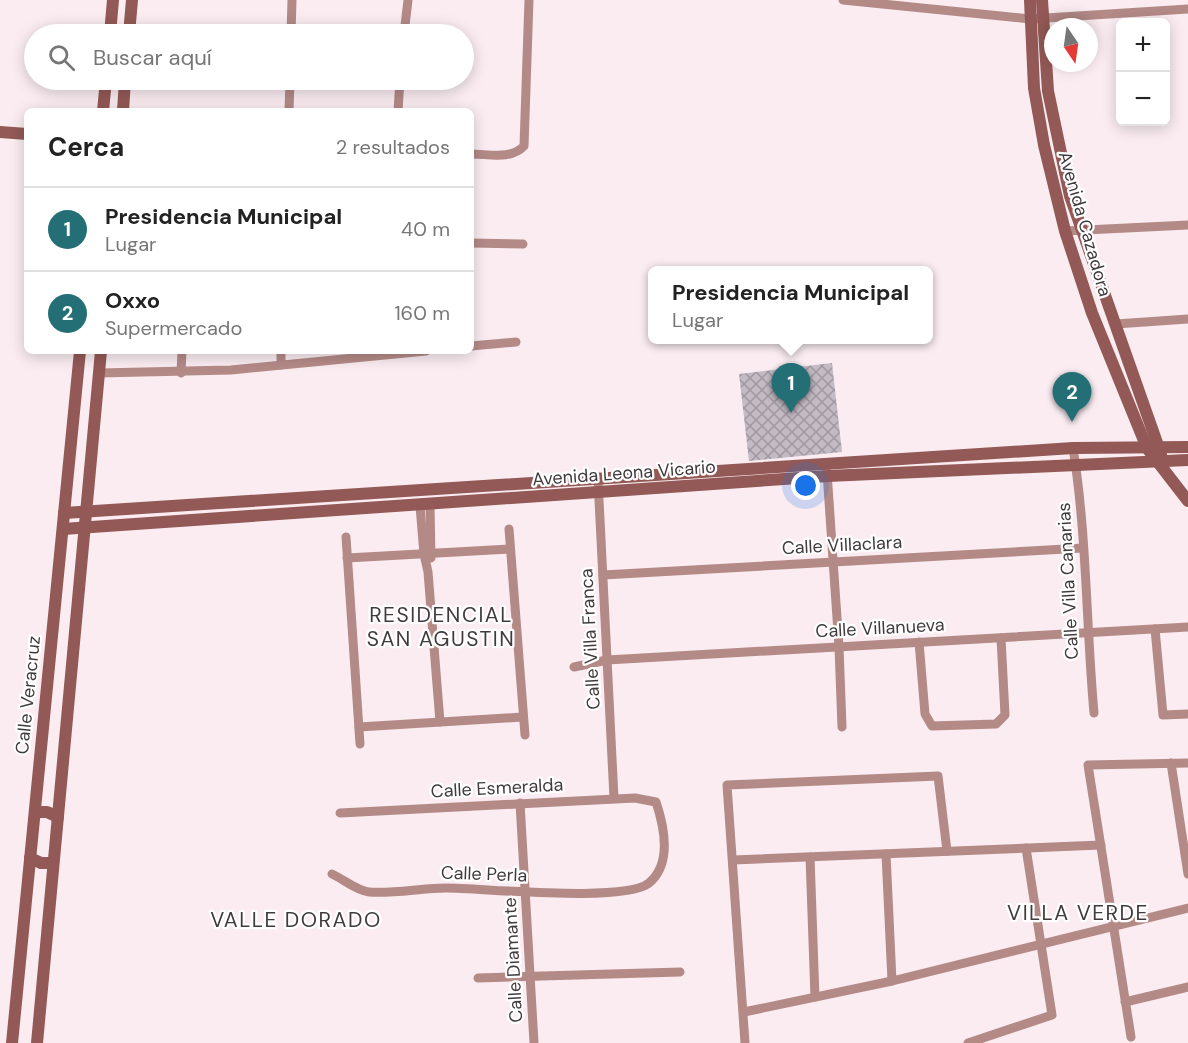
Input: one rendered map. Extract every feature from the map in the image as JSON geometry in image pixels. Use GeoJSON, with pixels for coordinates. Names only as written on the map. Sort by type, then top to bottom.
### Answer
{"type":"FeatureCollection","features":[{"type":"Feature","properties":{"kind":"street"},"geometry":{"type":"LineString","coordinates":[[111,24],[113,0]]}},
{"type":"Feature","properties":{"kind":"street"},"geometry":{"type":"LineString","coordinates":[[130,24],[132,0]]}},
{"type":"Feature","properties":{"kind":"street"},"geometry":{"type":"LineString","coordinates":[[291,24],[292,0]]}},
{"type":"Feature","properties":{"kind":"street"},"geometry":{"type":"LineString","coordinates":[[405,24],[408,0]]}},
{"type":"Feature","properties":{"kind":"street"},"geometry":{"type":"LineString","coordinates":[[474,154],[509,155],[518,153],[524,146],[529,0]]}},
{"type":"Feature","properties":{"kind":"street"},"geometry":{"type":"LineString","coordinates":[[843,0],[1036,18],[1188,9]]}},
{"type":"Feature","properties":{"kind":"street","name":"Avenida Cazadora"},"geometry":{"type":"LineString","coordinates":[[1030,0],[1036,18],[1058,147],[1081,230],[1116,324],[1153,448],[1188,501]]}},
{"type":"Feature","properties":{"kind":"street","name":"Avenida Cazadora"},"geometry":{"type":"LineString","coordinates":[[1042,0],[1036,18],[1034,88],[1065,231],[1092,313],[1145,424]]}},
{"type":"Feature","properties":{"kind":"street"},"geometry":{"type":"LineString","coordinates":[[103,108],[105,90]]}},
{"type":"Feature","properties":{"kind":"street"},"geometry":{"type":"LineString","coordinates":[[123,108],[124,90]]}},
{"type":"Feature","properties":{"kind":"street"},"geometry":{"type":"LineString","coordinates":[[289,108],[290,90]]}},
{"type":"Feature","properties":{"kind":"street"},"geometry":{"type":"LineString","coordinates":[[398,108],[399,90]]}},
{"type":"Feature","properties":{"kind":"street"},"geometry":{"type":"LineString","coordinates":[[0,132],[24,134]]}},
{"type":"Feature","properties":{"kind":"street"},"geometry":{"type":"LineString","coordinates":[[1065,231],[1188,225]]}},
{"type":"Feature","properties":{"kind":"street"},"geometry":{"type":"LineString","coordinates":[[474,243],[523,244]]}},
{"type":"Feature","properties":{"kind":"street"},"geometry":{"type":"LineString","coordinates":[[1116,324],[1188,319]]}},
{"type":"Feature","properties":{"kind":"street"},"geometry":{"type":"LineString","coordinates":[[474,346],[516,342]]}},
{"type":"Feature","properties":{"kind":"street","name":"Calle Veracruz"},"geometry":{"type":"LineString","coordinates":[[12,1043],[80,354]]}},
{"type":"Feature","properties":{"kind":"street"},"geometry":{"type":"LineString","coordinates":[[37,1043],[101,354]]}},
{"type":"Feature","properties":{"kind":"street"},"geometry":{"type":"LineString","coordinates":[[181,373],[182,354]]}},
{"type":"Feature","properties":{"kind":"street"},"geometry":{"type":"LineString","coordinates":[[281,354],[281,366]]}},
{"type":"Feature","properties":{"kind":"street"},"geometry":{"type":"LineString","coordinates":[[99,373],[181,373],[281,366],[382,354]]}},
{"type":"Feature","properties":{"kind":"street"},"geometry":{"type":"LineString","coordinates":[[76,398],[97,399]]}},
{"type":"Feature","properties":{"kind":"street","name":"Avenida Leona Vicario"},"geometry":{"type":"LineString","coordinates":[[63,529],[599,493],[1072,448],[1188,447]]}},
{"type":"Feature","properties":{"kind":"street","name":"Calle Villa Canarias"},"geometry":{"type":"LineString","coordinates":[[1072,448],[1080,494],[1087,633],[1094,713]]}},
{"type":"Feature","properties":{"kind":"street","name":"Avenida Leona Vicario"},"geometry":{"type":"LineString","coordinates":[[64,513],[598,480],[827,470],[1162,464],[1188,460]]}},
{"type":"Feature","properties":{"kind":"street"},"geometry":{"type":"LineString","coordinates":[[827,470],[842,727]]}},
{"type":"Feature","properties":{"kind":"street","name":"Calle Villa Franca"},"geometry":{"type":"LineString","coordinates":[[598,480],[614,798]]}},
{"type":"Feature","properties":{"kind":"street"},"geometry":{"type":"LineString","coordinates":[[425,506],[440,722]]}},
{"type":"Feature","properties":{"kind":"street"},"geometry":{"type":"LineString","coordinates":[[509,529],[525,735]]}},
{"type":"Feature","properties":{"kind":"street"},"geometry":{"type":"LineString","coordinates":[[346,537],[360,744]]}},
{"type":"Feature","properties":{"kind":"street","name":"Calle Villaclara"},"geometry":{"type":"LineString","coordinates":[[603,575],[1083,548]]}},
{"type":"Feature","properties":{"kind":"street"},"geometry":{"type":"LineString","coordinates":[[347,558],[510,549]]}},
{"type":"Feature","properties":{"kind":"street","name":"Calle Villanueva"},"geometry":{"type":"LineString","coordinates":[[574,667],[607,660],[1188,627]]}},
{"type":"Feature","properties":{"kind":"street"},"geometry":{"type":"LineString","coordinates":[[1155,629],[1163,715],[1188,714]]}},
{"type":"Feature","properties":{"kind":"street"},"geometry":{"type":"LineString","coordinates":[[919,642],[925,714],[932,726],[996,724],[1002,721],[1005,715],[1001,638]]}},
{"type":"Feature","properties":{"kind":"street"},"geometry":{"type":"LineString","coordinates":[[359,726],[523,717]]}},
{"type":"Feature","properties":{"kind":"street"},"geometry":{"type":"LineString","coordinates":[[1171,763],[1184,826],[1188,874]]}},
{"type":"Feature","properties":{"kind":"street"},"geometry":{"type":"LineString","coordinates":[[1131,1037],[1088,765],[1188,763]]}},
{"type":"Feature","properties":{"kind":"street"},"geometry":{"type":"LineString","coordinates":[[746,1043],[728,785],[938,776],[947,851]]}},
{"type":"Feature","properties":{"kind":"street","name":"Calle Esmeralda"},"geometry":{"type":"LineString","coordinates":[[340,813],[614,798],[656,802],[664,825],[665,849],[659,872],[638,890]]}},
{"type":"Feature","properties":{"kind":"street","name":"Calle Diamante"},"geometry":{"type":"LineString","coordinates":[[520,803],[534,1043]]}},
{"type":"Feature","properties":{"kind":"street"},"geometry":{"type":"LineString","coordinates":[[35,812],[47,812],[57,817]]}},
{"type":"Feature","properties":{"kind":"street"},"geometry":{"type":"LineString","coordinates":[[733,860],[1101,845]]}},
{"type":"Feature","properties":{"kind":"street"},"geometry":{"type":"LineString","coordinates":[[968,1043],[1052,1015],[1026,848]]}},
{"type":"Feature","properties":{"kind":"street"},"geometry":{"type":"LineString","coordinates":[[886,854],[892,981]]}},
{"type":"Feature","properties":{"kind":"street"},"geometry":{"type":"LineString","coordinates":[[810,857],[815,997]]}},
{"type":"Feature","properties":{"kind":"street"},"geometry":{"type":"LineString","coordinates":[[30,858],[41,863],[53,863]]}},
{"type":"Feature","properties":{"kind":"street","name":"Calle Perla"},"geometry":{"type":"LineString","coordinates":[[332,874],[366,892],[447,888],[525,893],[638,890]]}},
{"type":"Feature","properties":{"kind":"street"},"geometry":{"type":"LineString","coordinates":[[744,1012],[892,981],[1188,908]]}},
{"type":"Feature","properties":{"kind":"street"},"geometry":{"type":"LineString","coordinates":[[478,978],[680,972]]}},
{"type":"Feature","properties":{"kind":"street"},"geometry":{"type":"LineString","coordinates":[[1125,1002],[1188,987]]}},
{"type":"Feature","properties":{"kind":"building"},"geometry":{"type":"Polygon","coordinates":[[[832,363],[842,452],[749,461],[739,374],[832,363]]]}},
{"type":"Feature","properties":{"kind":"place","name":"Presidencia Municipal"},"geometry":{"type":"Point","coordinates":[791,413]}},
{"type":"Feature","properties":{"kind":"place","name":"Oxxo"},"geometry":{"type":"Point","coordinates":[1072,422]}},
{"type":"Feature","properties":{"kind":"district","name":"RESIDENCIAL SAN AGUSTIN"},"geometry":{"type":"Point","coordinates":[441,627]}},
{"type":"Feature","properties":{"kind":"district","name":"VILLA VERDE"},"geometry":{"type":"Point","coordinates":[1078,913]}},
{"type":"Feature","properties":{"kind":"district","name":"VALLE DORADO"},"geometry":{"type":"Point","coordinates":[296,920]}}]}
